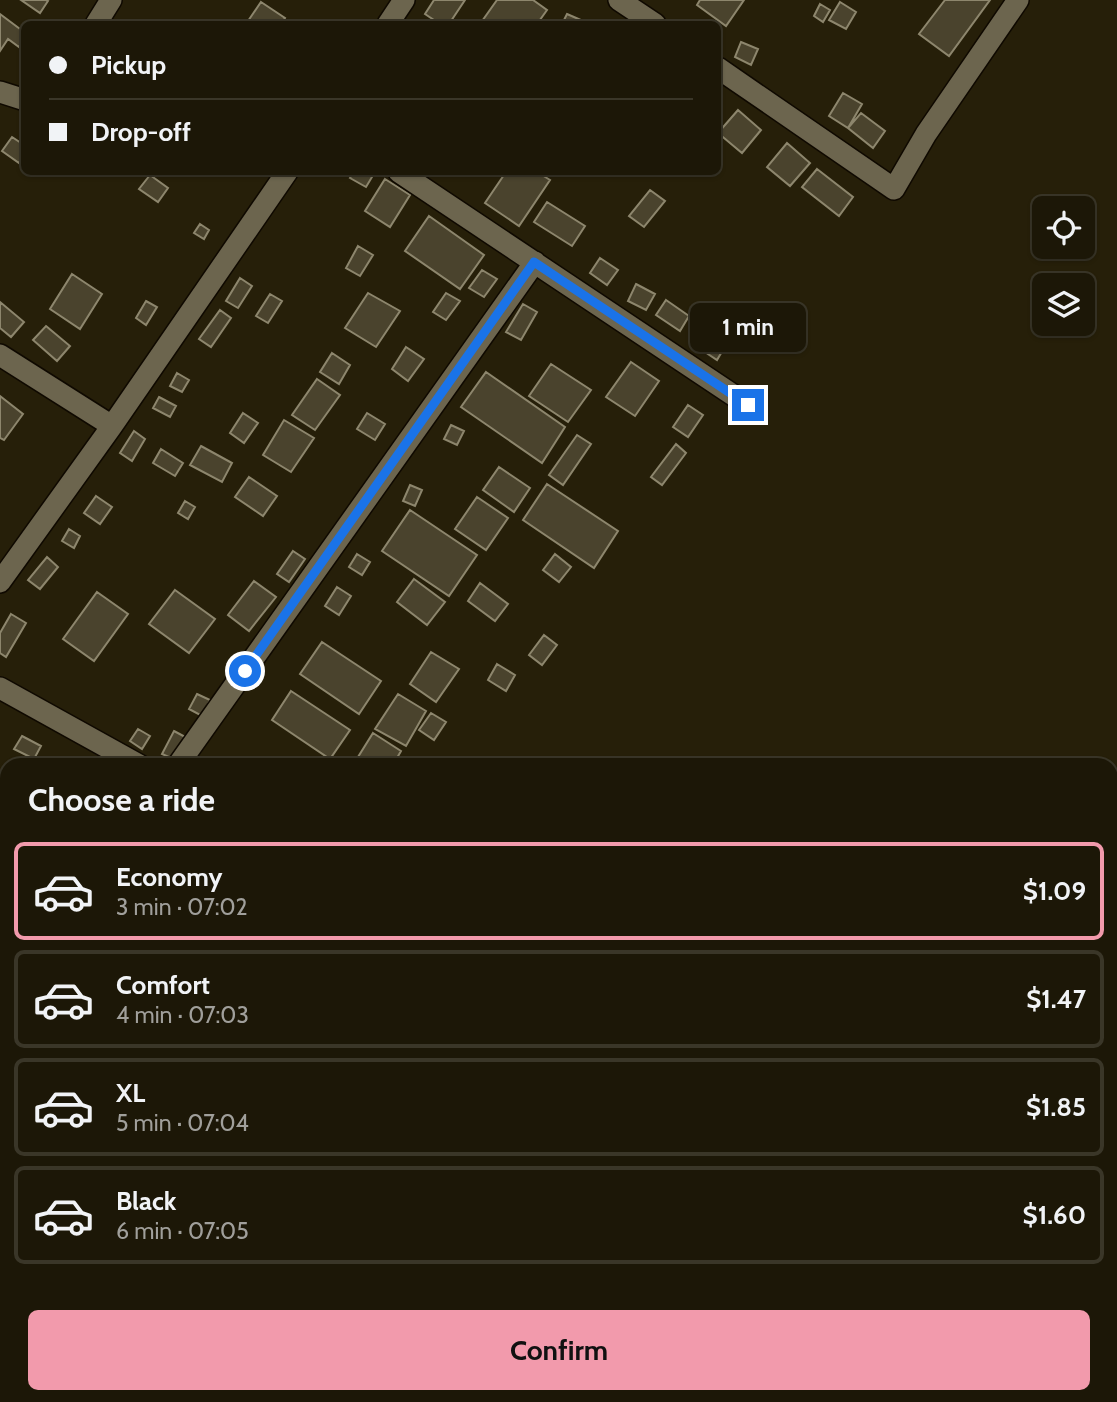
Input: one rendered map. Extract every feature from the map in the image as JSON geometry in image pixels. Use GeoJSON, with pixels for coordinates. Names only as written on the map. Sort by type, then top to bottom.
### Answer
{"type":"FeatureCollection","features":[{"type":"Feature","properties":{"kind":"street"},"geometry":{"type":"LineString","coordinates":[[98,21],[111,0]]}},
{"type":"Feature","properties":{"kind":"street"},"geometry":{"type":"LineString","coordinates":[[389,21],[404,0]]}},
{"type":"Feature","properties":{"kind":"street"},"geometry":{"type":"LineString","coordinates":[[619,0],[650,21]]}},
{"type":"Feature","properties":{"kind":"street"},"geometry":{"type":"LineString","coordinates":[[721,70],[894,189],[926,134],[1018,0]]}},
{"type":"Feature","properties":{"kind":"street"},"geometry":{"type":"LineString","coordinates":[[0,92],[21,99]]}},
{"type":"Feature","properties":{"kind":"street"},"geometry":{"type":"LineString","coordinates":[[0,582],[112,426],[285,175]]}},
{"type":"Feature","properties":{"kind":"street"},"geometry":{"type":"LineString","coordinates":[[404,175],[748,405]]}},
{"type":"Feature","properties":{"kind":"street"},"geometry":{"type":"LineString","coordinates":[[183,758],[534,262]]}},
{"type":"Feature","properties":{"kind":"street"},"geometry":{"type":"LineString","coordinates":[[0,355],[112,426]]}},
{"type":"Feature","properties":{"kind":"street"},"geometry":{"type":"LineString","coordinates":[[0,688],[126,758]]}},
{"type":"Feature","properties":{"kind":"building"},"geometry":{"type":"Polygon","coordinates":[[[21,0],[46,0],[48,1],[40,13],[21,0]]]}},
{"type":"Feature","properties":{"kind":"building"},"geometry":{"type":"Polygon","coordinates":[[[434,0],[465,0],[451,21],[436,21],[425,14],[434,0]]]}},
{"type":"Feature","properties":{"kind":"building"},"geometry":{"type":"Polygon","coordinates":[[[497,0],[533,0],[547,10],[539,21],[482,21],[497,0]]]}},
{"type":"Feature","properties":{"kind":"building"},"geometry":{"type":"Polygon","coordinates":[[[700,0],[744,0],[726,26],[697,5],[700,0]]]}},
{"type":"Feature","properties":{"kind":"building"},"geometry":{"type":"Polygon","coordinates":[[[945,0],[990,0],[949,56],[919,34],[945,0]]]}},
{"type":"Feature","properties":{"kind":"building"},"geometry":{"type":"Polygon","coordinates":[[[261,2],[285,18],[283,21],[248,21],[261,2]]]}},
{"type":"Feature","properties":{"kind":"building"},"geometry":{"type":"Polygon","coordinates":[[[840,2],[856,12],[846,29],[829,20],[840,2]]]}},
{"type":"Feature","properties":{"kind":"building"},"geometry":{"type":"Polygon","coordinates":[[[820,4],[830,10],[823,22],[814,16],[820,4]]]}},
{"type":"Feature","properties":{"kind":"building"},"geometry":{"type":"Polygon","coordinates":[[[0,14],[21,30],[21,44],[19,47],[8,39],[0,51],[0,14]]]}},
{"type":"Feature","properties":{"kind":"building"},"geometry":{"type":"Polygon","coordinates":[[[567,14],[583,21],[564,21],[567,14]]]}},
{"type":"Feature","properties":{"kind":"building"},"geometry":{"type":"Polygon","coordinates":[[[741,42],[758,49],[751,65],[735,57],[741,42]]]}},
{"type":"Feature","properties":{"kind":"building"},"geometry":{"type":"Polygon","coordinates":[[[843,93],[862,104],[848,128],[829,116],[843,93]]]}},
{"type":"Feature","properties":{"kind":"building"},"geometry":{"type":"Polygon","coordinates":[[[738,110],[761,130],[742,153],[721,136],[721,130],[738,110]]]}},
{"type":"Feature","properties":{"kind":"building"},"geometry":{"type":"Polygon","coordinates":[[[861,113],[885,131],[873,148],[848,128],[861,113]]]}},
{"type":"Feature","properties":{"kind":"building"},"geometry":{"type":"Polygon","coordinates":[[[12,137],[21,143],[21,160],[19,163],[2,151],[12,137]]]}},
{"type":"Feature","properties":{"kind":"building"},"geometry":{"type":"Polygon","coordinates":[[[787,143],[810,163],[790,186],[767,167],[787,143]]]}},
{"type":"Feature","properties":{"kind":"building"},"geometry":{"type":"Polygon","coordinates":[[[817,169],[853,197],[839,216],[802,187],[817,169]]]}},
{"type":"Feature","properties":{"kind":"building"},"geometry":{"type":"Polygon","coordinates":[[[150,175],[168,188],[158,202],[139,189],[150,175]]]}},
{"type":"Feature","properties":{"kind":"building"},"geometry":{"type":"Polygon","coordinates":[[[352,175],[373,175],[366,187],[350,178],[352,175]]]}},
{"type":"Feature","properties":{"kind":"building"},"geometry":{"type":"Polygon","coordinates":[[[504,175],[542,175],[550,180],[519,226],[485,203],[504,175]]]}},
{"type":"Feature","properties":{"kind":"building"},"geometry":{"type":"Polygon","coordinates":[[[385,179],[410,195],[390,227],[365,211],[385,179]]]}},
{"type":"Feature","properties":{"kind":"building"},"geometry":{"type":"Polygon","coordinates":[[[650,190],[665,201],[644,227],[629,216],[650,190]]]}},
{"type":"Feature","properties":{"kind":"building"},"geometry":{"type":"Polygon","coordinates":[[[547,202],[585,226],[572,246],[534,222],[547,202]]]}},
{"type":"Feature","properties":{"kind":"building"},"geometry":{"type":"Polygon","coordinates":[[[429,216],[484,255],[460,289],[405,251],[429,216]]]}},
{"type":"Feature","properties":{"kind":"building"},"geometry":{"type":"Polygon","coordinates":[[[200,224],[209,230],[204,239],[194,233],[200,224]]]}},
{"type":"Feature","properties":{"kind":"building"},"geometry":{"type":"Polygon","coordinates":[[[358,246],[373,255],[360,276],[346,268],[358,246]]]}},
{"type":"Feature","properties":{"kind":"building"},"geometry":{"type":"Polygon","coordinates":[[[600,258],[618,270],[607,285],[590,273],[600,258]]]}},
{"type":"Feature","properties":{"kind":"building"},"geometry":{"type":"Polygon","coordinates":[[[482,270],[497,279],[484,297],[469,288],[482,270]]]}},
{"type":"Feature","properties":{"kind":"building"},"geometry":{"type":"Polygon","coordinates":[[[72,274],[102,294],[80,329],[50,309],[72,274]]]}},
{"type":"Feature","properties":{"kind":"building"},"geometry":{"type":"Polygon","coordinates":[[[240,278],[252,286],[238,308],[226,301],[240,278]]]}},
{"type":"Feature","properties":{"kind":"building"},"geometry":{"type":"Polygon","coordinates":[[[636,284],[655,294],[646,310],[628,301],[636,284]]]}},
{"type":"Feature","properties":{"kind":"building"},"geometry":{"type":"Polygon","coordinates":[[[368,293],[400,311],[376,347],[345,328],[368,293]]]}},
{"type":"Feature","properties":{"kind":"building"},"geometry":{"type":"Polygon","coordinates":[[[446,293],[460,301],[446,320],[433,312],[446,293]]]}},
{"type":"Feature","properties":{"kind":"building"},"geometry":{"type":"Polygon","coordinates":[[[270,294],[282,301],[268,323],[256,316],[270,294]]]}},
{"type":"Feature","properties":{"kind":"building"},"geometry":{"type":"Polygon","coordinates":[[[666,300],[689,316],[680,331],[656,315],[666,300]]]}},
{"type":"Feature","properties":{"kind":"building"},"geometry":{"type":"Polygon","coordinates":[[[146,301],[157,307],[146,325],[136,318],[146,301]]]}},
{"type":"Feature","properties":{"kind":"building"},"geometry":{"type":"Polygon","coordinates":[[[0,302],[24,322],[11,337],[0,328],[0,302]]]}},
{"type":"Feature","properties":{"kind":"building"},"geometry":{"type":"Polygon","coordinates":[[[523,304],[537,312],[521,340],[506,332],[523,304]]]}},
{"type":"Feature","properties":{"kind":"building"},"geometry":{"type":"Polygon","coordinates":[[[220,310],[231,318],[211,347],[199,339],[220,310]]]}},
{"type":"Feature","properties":{"kind":"building"},"geometry":{"type":"Polygon","coordinates":[[[46,326],[70,346],[57,361],[33,340],[46,326]]]}},
{"type":"Feature","properties":{"kind":"building"},"geometry":{"type":"Polygon","coordinates":[[[701,326],[727,343],[717,360],[690,342],[701,326]]]}},
{"type":"Feature","properties":{"kind":"building"},"geometry":{"type":"Polygon","coordinates":[[[406,347],[424,359],[408,381],[392,369],[406,347]]]}},
{"type":"Feature","properties":{"kind":"building"},"geometry":{"type":"Polygon","coordinates":[[[332,353],[350,365],[339,384],[320,372],[332,353]]]}},
{"type":"Feature","properties":{"kind":"building"},"geometry":{"type":"Polygon","coordinates":[[[631,362],[659,381],[635,416],[606,397],[631,362]]]}},
{"type":"Feature","properties":{"kind":"building"},"geometry":{"type":"Polygon","coordinates":[[[551,364],[591,390],[568,422],[529,396],[551,364]]]}},
{"type":"Feature","properties":{"kind":"building"},"geometry":{"type":"Polygon","coordinates":[[[486,372],[565,427],[542,463],[461,407],[486,372]]]}},
{"type":"Feature","properties":{"kind":"building"},"geometry":{"type":"Polygon","coordinates":[[[177,373],[189,380],[182,392],[170,386],[177,373]]]}},
{"type":"Feature","properties":{"kind":"building"},"geometry":{"type":"Polygon","coordinates":[[[317,379],[340,395],[315,430],[292,415],[317,379]]]}},
{"type":"Feature","properties":{"kind":"building"},"geometry":{"type":"Polygon","coordinates":[[[0,396],[23,414],[4,440],[0,438],[0,396]]]}},
{"type":"Feature","properties":{"kind":"building"},"geometry":{"type":"Polygon","coordinates":[[[159,397],[176,406],[170,417],[153,408],[159,397]]]}},
{"type":"Feature","properties":{"kind":"building"},"geometry":{"type":"Polygon","coordinates":[[[688,405],[703,415],[688,437],[673,427],[688,405]]]}},
{"type":"Feature","properties":{"kind":"building"},"geometry":{"type":"Polygon","coordinates":[[[243,413],[258,423],[244,443],[230,433],[243,413]]]}},
{"type":"Feature","properties":{"kind":"building"},"geometry":{"type":"Polygon","coordinates":[[[367,413],[385,424],[375,440],[357,429],[367,413]]]}},
{"type":"Feature","properties":{"kind":"building"},"geometry":{"type":"Polygon","coordinates":[[[284,420],[314,438],[291,472],[263,455],[284,420]]]}},
{"type":"Feature","properties":{"kind":"building"},"geometry":{"type":"Polygon","coordinates":[[[451,425],[464,431],[457,445],[444,439],[451,425]]]}},
{"type":"Feature","properties":{"kind":"building"},"geometry":{"type":"Polygon","coordinates":[[[134,431],[145,439],[132,461],[120,453],[134,431]]]}},
{"type":"Feature","properties":{"kind":"building"},"geometry":{"type":"Polygon","coordinates":[[[577,435],[591,444],[563,485],[549,475],[577,435]]]}},
{"type":"Feature","properties":{"kind":"building"},"geometry":{"type":"Polygon","coordinates":[[[676,444],[686,453],[662,485],[651,477],[676,444]]]}},
{"type":"Feature","properties":{"kind":"building"},"geometry":{"type":"Polygon","coordinates":[[[201,446],[232,463],[222,482],[190,465],[201,446]]]}},
{"type":"Feature","properties":{"kind":"building"},"geometry":{"type":"Polygon","coordinates":[[[161,449],[183,463],[175,476],[153,463],[161,449]]]}},
{"type":"Feature","properties":{"kind":"building"},"geometry":{"type":"Polygon","coordinates":[[[499,467],[530,488],[514,512],[483,490],[499,467]]]}},
{"type":"Feature","properties":{"kind":"building"},"geometry":{"type":"Polygon","coordinates":[[[249,477],[277,496],[263,516],[235,497],[249,477]]]}},
{"type":"Feature","properties":{"kind":"building"},"geometry":{"type":"Polygon","coordinates":[[[547,484],[618,531],[594,568],[523,520],[547,484]]]}},
{"type":"Feature","properties":{"kind":"building"},"geometry":{"type":"Polygon","coordinates":[[[410,485],[422,490],[415,506],[403,501],[410,485]]]}},
{"type":"Feature","properties":{"kind":"building"},"geometry":{"type":"Polygon","coordinates":[[[96,496],[112,507],[100,524],[84,513],[96,496]]]}},
{"type":"Feature","properties":{"kind":"building"},"geometry":{"type":"Polygon","coordinates":[[[477,497],[508,518],[486,550],[455,529],[477,497]]]}},
{"type":"Feature","properties":{"kind":"building"},"geometry":{"type":"Polygon","coordinates":[[[185,501],[195,507],[188,519],[178,513],[185,501]]]}},
{"type":"Feature","properties":{"kind":"building"},"geometry":{"type":"Polygon","coordinates":[[[410,510],[477,555],[449,596],[382,551],[410,510]]]}},
{"type":"Feature","properties":{"kind":"building"},"geometry":{"type":"Polygon","coordinates":[[[69,529],[80,536],[74,548],[62,541],[69,529]]]}},
{"type":"Feature","properties":{"kind":"building"},"geometry":{"type":"Polygon","coordinates":[[[293,551],[305,559],[289,582],[277,574],[293,551]]]}},
{"type":"Feature","properties":{"kind":"building"},"geometry":{"type":"Polygon","coordinates":[[[357,554],[370,562],[362,575],[349,567],[357,554]]]}},
{"type":"Feature","properties":{"kind":"building"},"geometry":{"type":"Polygon","coordinates":[[[555,554],[571,567],[559,582],[543,570],[555,554]]]}},
{"type":"Feature","properties":{"kind":"building"},"geometry":{"type":"Polygon","coordinates":[[[47,557],[58,567],[40,589],[28,580],[47,557]]]}},
{"type":"Feature","properties":{"kind":"building"},"geometry":{"type":"Polygon","coordinates":[[[414,579],[445,602],[427,625],[397,602],[414,579]]]}},
{"type":"Feature","properties":{"kind":"building"},"geometry":{"type":"Polygon","coordinates":[[[254,581],[276,597],[249,631],[228,615],[254,581]]]}},
{"type":"Feature","properties":{"kind":"building"},"geometry":{"type":"Polygon","coordinates":[[[480,583],[508,604],[495,621],[468,601],[480,583]]]}},
{"type":"Feature","properties":{"kind":"building"},"geometry":{"type":"Polygon","coordinates":[[[337,587],[351,596],[339,615],[325,606],[337,587]]]}},
{"type":"Feature","properties":{"kind":"building"},"geometry":{"type":"Polygon","coordinates":[[[175,590],[215,619],[189,653],[149,624],[175,590]]]}},
{"type":"Feature","properties":{"kind":"building"},"geometry":{"type":"Polygon","coordinates":[[[97,592],[128,614],[94,661],[63,639],[97,592]]]}},
{"type":"Feature","properties":{"kind":"building"},"geometry":{"type":"Polygon","coordinates":[[[11,614],[26,623],[6,657],[0,653],[0,633],[11,614]]]}},
{"type":"Feature","properties":{"kind":"building"},"geometry":{"type":"Polygon","coordinates":[[[544,635],[557,645],[542,665],[529,655],[544,635]]]}},
{"type":"Feature","properties":{"kind":"building"},"geometry":{"type":"Polygon","coordinates":[[[322,642],[381,681],[359,714],[300,674],[322,642]]]}},
{"type":"Feature","properties":{"kind":"building"},"geometry":{"type":"Polygon","coordinates":[[[431,652],[459,669],[436,702],[410,684],[431,652]]]}},
{"type":"Feature","properties":{"kind":"building"},"geometry":{"type":"Polygon","coordinates":[[[497,664],[515,675],[506,691],[488,680],[497,664]]]}},
{"type":"Feature","properties":{"kind":"building"},"geometry":{"type":"Polygon","coordinates":[[[291,691],[350,730],[329,758],[272,720],[291,691]]]}},
{"type":"Feature","properties":{"kind":"building"},"geometry":{"type":"Polygon","coordinates":[[[197,694],[210,700],[202,716],[189,709],[197,694]]]}},
{"type":"Feature","properties":{"kind":"building"},"geometry":{"type":"Polygon","coordinates":[[[398,694],[426,711],[406,746],[375,729],[398,694]]]}},
{"type":"Feature","properties":{"kind":"building"},"geometry":{"type":"Polygon","coordinates":[[[431,713],[446,722],[434,740],[419,730],[431,713]]]}},
{"type":"Feature","properties":{"kind":"building"},"geometry":{"type":"Polygon","coordinates":[[[138,729],[150,736],[142,749],[130,741],[138,729]]]}},
{"type":"Feature","properties":{"kind":"building"},"geometry":{"type":"Polygon","coordinates":[[[174,731],[189,739],[180,758],[162,754],[174,731]]]}},
{"type":"Feature","properties":{"kind":"building"},"geometry":{"type":"Polygon","coordinates":[[[373,733],[401,751],[397,758],[357,758],[373,733]]]}},
{"type":"Feature","properties":{"kind":"building"},"geometry":{"type":"Polygon","coordinates":[[[22,736],[41,746],[35,758],[14,749],[22,736]]]}},
{"type":"Feature","properties":{"kind":"route"},"geometry":{"type":"LineString","coordinates":[[245,671],[534,262],[748,405]]}}]}
